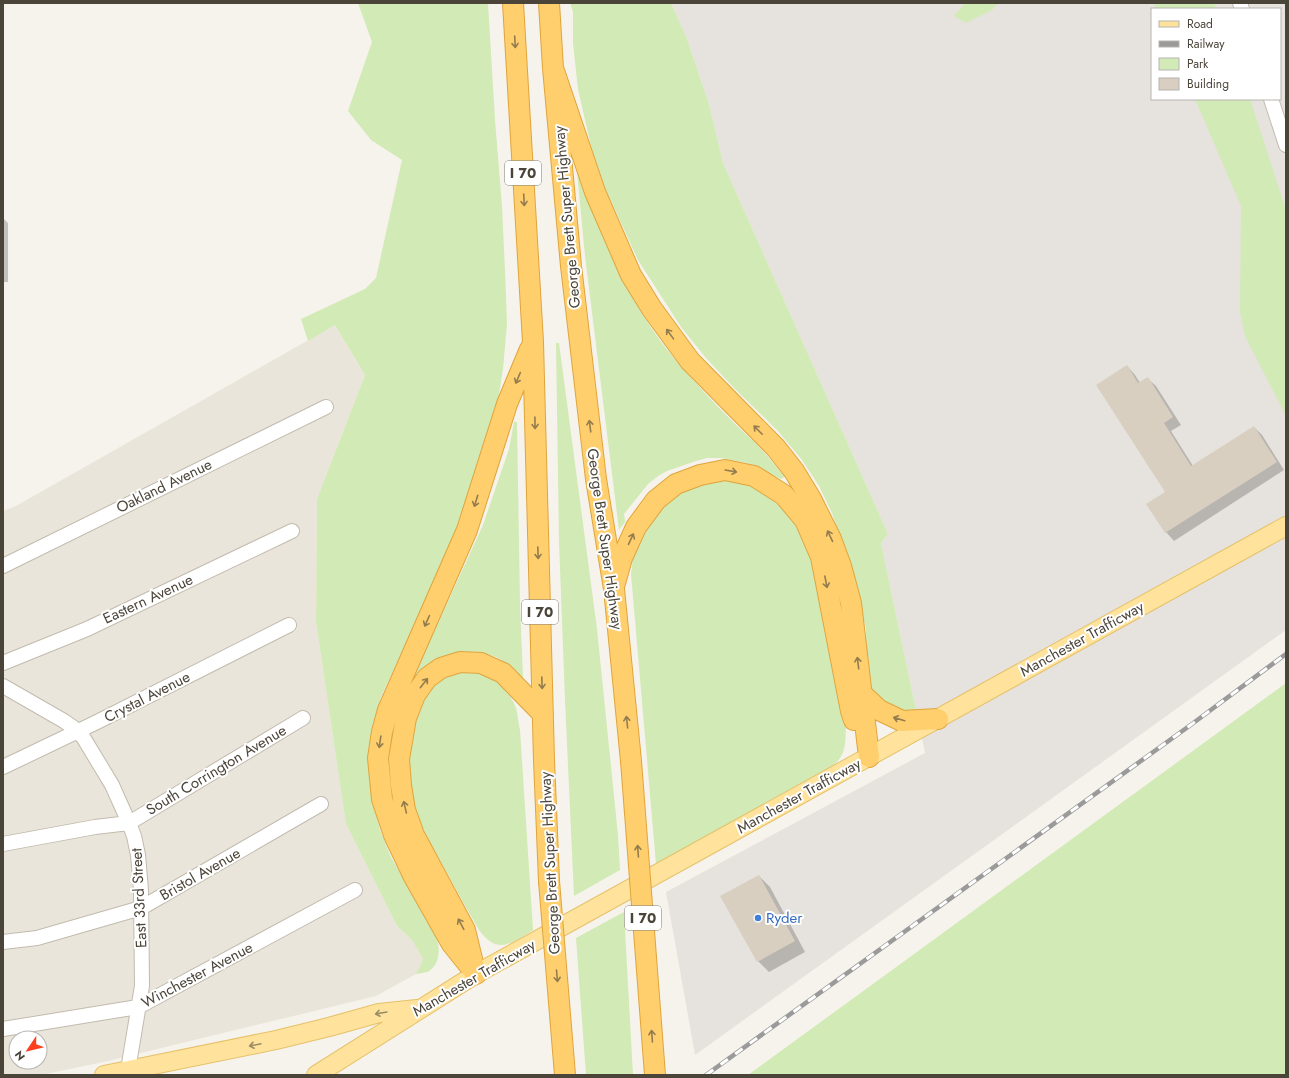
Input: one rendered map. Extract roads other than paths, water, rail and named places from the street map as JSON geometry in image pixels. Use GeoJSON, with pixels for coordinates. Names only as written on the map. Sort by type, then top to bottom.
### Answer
{"type":"FeatureCollection","features":[{"type":"Feature","properties":{"kind":"highway","name":"George Brett Super Highway"},"geometry":{"type":"LineString","coordinates":[[513,3],[533,342],[544,760],[549,881],[565,1075]]}},
{"type":"Feature","properties":{"kind":"highway","name":"George Brett Super Highway"},"geometry":{"type":"LineString","coordinates":[[549,3],[572,282],[596,479],[614,589],[631,761],[655,1075]]}},
{"type":"Feature","properties":{"kind":"highway"},"geometry":{"type":"LineString","coordinates":[[554,68],[595,192],[631,275],[652,309],[690,361],[776,448],[794,471],[832,539],[851,603],[869,757]]}},
{"type":"Feature","properties":{"kind":"highway"},"geometry":{"type":"LineString","coordinates":[[476,974],[452,944],[413,875],[394,835],[382,799],[378,758],[382,732],[388,710],[467,530],[507,404],[533,342]]}},
{"type":"Feature","properties":{"kind":"highway"},"geometry":{"type":"LineString","coordinates":[[614,589],[622,558],[636,527],[656,500],[676,484],[700,475],[725,470],[754,476],[784,495],[805,520],[821,557],[851,711],[869,757]]}},
{"type":"Feature","properties":{"kind":"highway"},"geometry":{"type":"LineString","coordinates":[[476,974],[465,930],[414,835],[405,810],[400,785],[399,758],[406,718],[415,695],[427,678],[441,668],[460,662],[481,663],[503,673],[543,714]]}},
{"type":"Feature","properties":{"kind":"highway"},"geometry":{"type":"LineString","coordinates":[[861,693],[879,710],[902,721],[938,719]]}},
{"type":"Feature","properties":{"kind":"main road","name":"Manchester Trafficway"},"geometry":{"type":"LineString","coordinates":[[316,1075],[476,974],[1286,526]]}},
{"type":"Feature","properties":{"kind":"main road"},"geometry":{"type":"LineString","coordinates":[[104,1075],[129,1073],[276,1040],[379,1013],[419,1009]]}},
{"type":"Feature","properties":{"kind":"street"},"geometry":{"type":"LineString","coordinates":[[1271,100],[1286,145]]}},
{"type":"Feature","properties":{"kind":"street","name":"Oakland Avenue"},"geometry":{"type":"LineString","coordinates":[[3,566],[326,407]]}},
{"type":"Feature","properties":{"kind":"street","name":"Eastern Avenue"},"geometry":{"type":"LineString","coordinates":[[3,663],[87,629],[292,531]]}},
{"type":"Feature","properties":{"kind":"street","name":"Crystal Avenue"},"geometry":{"type":"LineString","coordinates":[[3,767],[289,625]]}},
{"type":"Feature","properties":{"kind":"street","name":"East 33rd Street"},"geometry":{"type":"LineString","coordinates":[[3,686],[64,721],[78,731],[94,754],[112,785],[134,836],[138,855],[141,890],[142,986],[129,1073]]}},
{"type":"Feature","properties":{"kind":"street","name":"South Corrington Avenue"},"geometry":{"type":"LineString","coordinates":[[129,823],[144,812],[303,718]]}},
{"type":"Feature","properties":{"kind":"street","name":"Bristol Avenue"},"geometry":{"type":"LineString","coordinates":[[3,942],[37,938],[141,908],[321,804]]}},
{"type":"Feature","properties":{"kind":"street"},"geometry":{"type":"LineString","coordinates":[[3,844],[95,827],[129,823]]}},
{"type":"Feature","properties":{"kind":"street","name":"Winchester Avenue"},"geometry":{"type":"LineString","coordinates":[[3,1029],[138,1007],[355,890]]}},
{"type":"Feature","properties":{"kind":"railway"},"geometry":{"type":"LineString","coordinates":[[706,1075],[1192,724],[1286,654]]}},
{"type":"Feature","properties":{"kind":"place","name":"Ryder"},"geometry":{"type":"Point","coordinates":[758,918]}}]}
